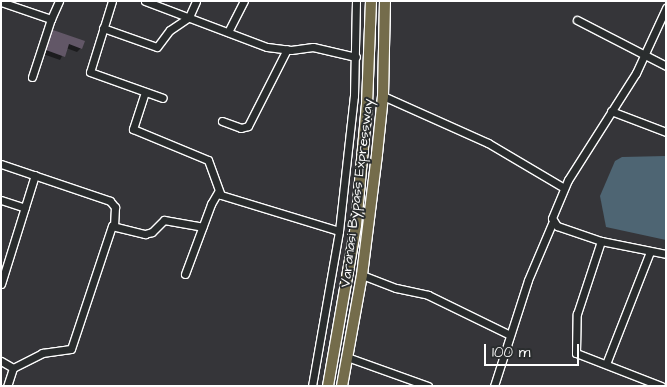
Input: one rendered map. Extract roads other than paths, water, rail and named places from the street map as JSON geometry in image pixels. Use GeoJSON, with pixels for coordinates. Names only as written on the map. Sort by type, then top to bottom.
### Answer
{"type":"FeatureCollection","features":[{"type":"Feature","properties":{"kind":"highway","name":"Varanasi Bypass Expressway"},"geometry":{"type":"LineString","coordinates":[[328,386],[356,225],[367,105],[371,1]]}},
{"type":"Feature","properties":{"kind":"highway","name":"Varanasi Bypass Expressway"},"geometry":{"type":"LineString","coordinates":[[342,386],[362,275],[383,96],[385,1]]}},
{"type":"Feature","properties":{"kind":"street"},"geometry":{"type":"LineString","coordinates":[[32,77],[51,19],[59,1]]}},
{"type":"Feature","properties":{"kind":"street"},"geometry":{"type":"LineString","coordinates":[[112,1],[90,72],[163,98]]}},
{"type":"Feature","properties":{"kind":"street"},"geometry":{"type":"LineString","coordinates":[[103,28],[154,48],[170,30],[190,17],[196,1]]}},
{"type":"Feature","properties":{"kind":"street"},"geometry":{"type":"LineString","coordinates":[[228,32],[244,1]]}},
{"type":"Feature","properties":{"kind":"street"},"geometry":{"type":"LineString","coordinates":[[312,386],[339,231],[356,57],[356,1]]}},
{"type":"Feature","properties":{"kind":"street"},"geometry":{"type":"LineString","coordinates":[[1,2],[51,19]]}},
{"type":"Feature","properties":{"kind":"street"},"geometry":{"type":"LineString","coordinates":[[150,2],[267,47],[287,49],[313,47],[356,57]]}},
{"type":"Feature","properties":{"kind":"street"},"geometry":{"type":"LineString","coordinates":[[494,386],[510,335],[564,188],[644,56],[665,10]]}},
{"type":"Feature","properties":{"kind":"street"},"geometry":{"type":"LineString","coordinates":[[577,20],[666,66]]}},
{"type":"Feature","properties":{"kind":"street"},"geometry":{"type":"LineString","coordinates":[[222,121],[241,128],[248,126],[287,49]]}},
{"type":"Feature","properties":{"kind":"street"},"geometry":{"type":"LineString","coordinates":[[145,92],[133,130],[208,160],[218,192],[202,227],[186,274]]}},
{"type":"Feature","properties":{"kind":"street"},"geometry":{"type":"LineString","coordinates":[[383,96],[488,143],[564,188]]}},
{"type":"Feature","properties":{"kind":"street"},"geometry":{"type":"LineString","coordinates":[[611,111],[666,132]]}},
{"type":"Feature","properties":{"kind":"street"},"geometry":{"type":"LineString","coordinates":[[1,164],[113,203],[114,226],[110,230],[71,349],[42,353],[13,368],[7,386]]}},
{"type":"Feature","properties":{"kind":"street"},"geometry":{"type":"LineString","coordinates":[[1,284],[35,176]]}},
{"type":"Feature","properties":{"kind":"street"},"geometry":{"type":"LineString","coordinates":[[218,192],[232,199],[339,231]]}},
{"type":"Feature","properties":{"kind":"street"},"geometry":{"type":"LineString","coordinates":[[1,200],[25,208]]}},
{"type":"Feature","properties":{"kind":"street"},"geometry":{"type":"LineString","coordinates":[[114,226],[147,234],[164,220],[202,227]]}},
{"type":"Feature","properties":{"kind":"street"},"geometry":{"type":"LineString","coordinates":[[552,221],[558,226],[601,241],[666,254]]}},
{"type":"Feature","properties":{"kind":"street"},"geometry":{"type":"LineString","coordinates":[[601,241],[580,302],[574,341],[578,355],[661,386]]}},
{"type":"Feature","properties":{"kind":"street"},"geometry":{"type":"LineString","coordinates":[[606,364],[650,252]]}},
{"type":"Feature","properties":{"kind":"street"},"geometry":{"type":"LineString","coordinates":[[362,275],[396,288],[428,295],[510,335]]}},
{"type":"Feature","properties":{"kind":"street"},"geometry":{"type":"LineString","coordinates":[[347,357],[428,386]]}},
{"type":"Feature","properties":{"kind":"street"},"geometry":{"type":"LineString","coordinates":[[1,361],[13,368]]}},
{"type":"Feature","properties":{"kind":"water"},"geometry":{"type":"Polygon","coordinates":[[[666,156],[666,240],[606,227],[600,196],[615,161],[622,157],[666,156]]]}}]}
